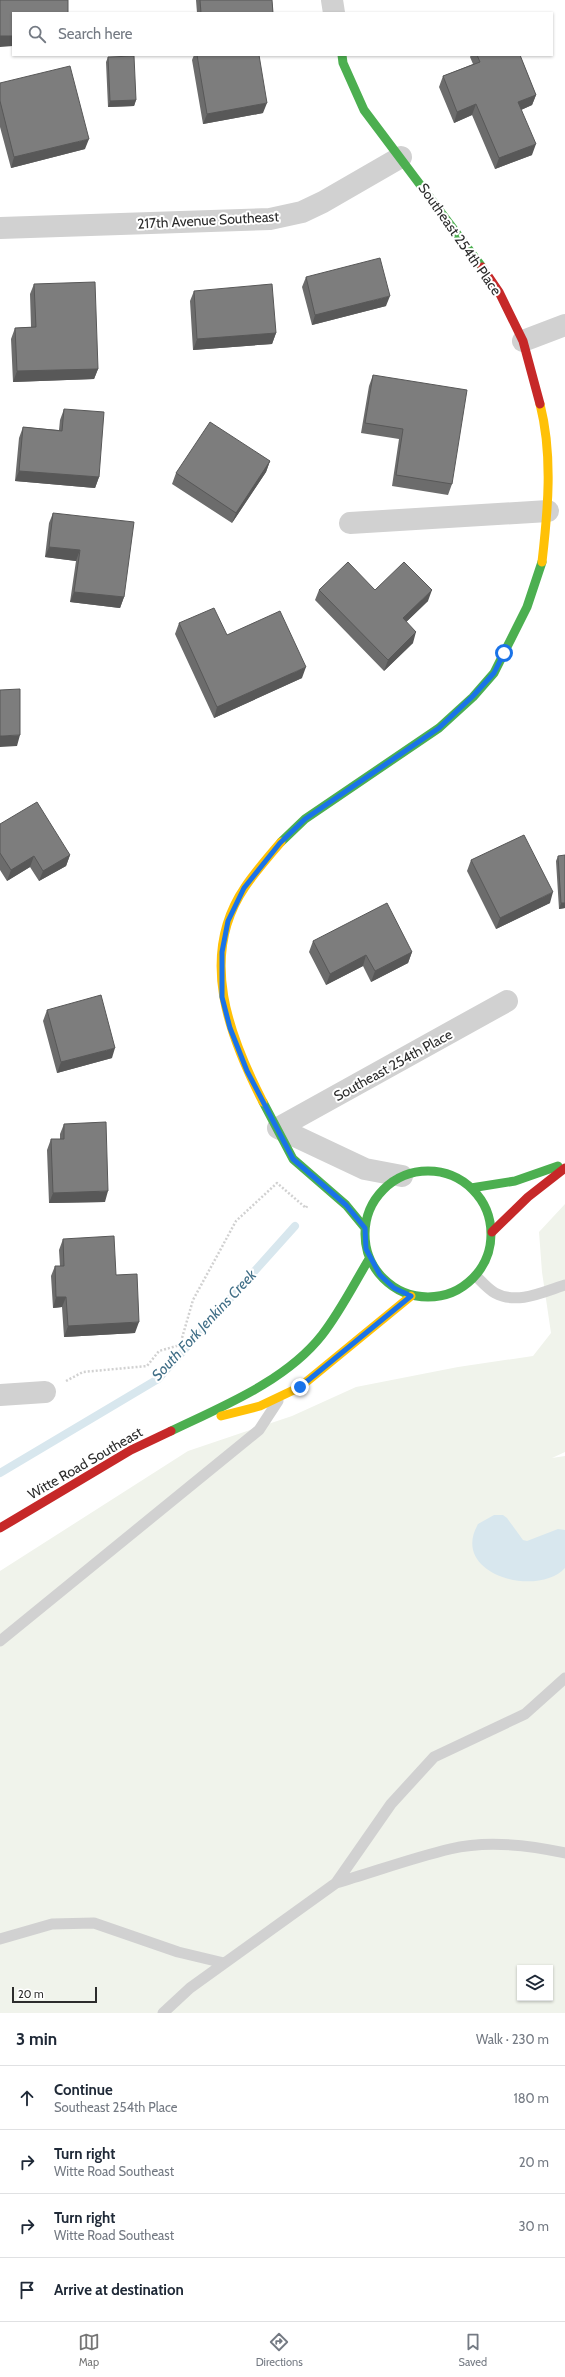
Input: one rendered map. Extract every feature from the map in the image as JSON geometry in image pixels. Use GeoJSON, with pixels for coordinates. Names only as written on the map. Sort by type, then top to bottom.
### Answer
{"type":"FeatureCollection","features":[{"type":"Feature","properties":{"kind":"street"},"geometry":{"type":"LineString","coordinates":[[332,0],[334,12]]}},
{"type":"Feature","properties":{"kind":"street","name":"Southeast 254th Place"},"geometry":{"type":"LineString","coordinates":[[342,56],[343,63],[364,110],[401,157],[499,292],[523,341],[543,416],[548,469],[548,511],[542,566],[527,607],[494,673],[473,696],[439,728],[305,819],[280,843],[244,888],[228,921],[222,952],[222,997],[230,1028],[247,1071],[293,1159],[346,1205],[365,1228]]}},
{"type":"Feature","properties":{"kind":"street","name":"217th Avenue Southeast"},"geometry":{"type":"LineString","coordinates":[[0,228],[270,219],[302,212],[323,202],[401,157]]}},
{"type":"Feature","properties":{"kind":"street"},"geometry":{"type":"LineString","coordinates":[[523,341],[565,325]]}},
{"type":"Feature","properties":{"kind":"street"},"geometry":{"type":"LineString","coordinates":[[350,523],[548,511]]}},
{"type":"Feature","properties":{"kind":"street","name":"Southeast 254th Place"},"geometry":{"type":"LineString","coordinates":[[278,1128],[507,1001]]}},
{"type":"Feature","properties":{"kind":"street"},"geometry":{"type":"LineString","coordinates":[[278,1128],[365,1169],[402,1176]]}},
{"type":"Feature","properties":{"kind":"street"},"geometry":{"type":"LineString","coordinates":[[471,1188],[515,1181],[565,1163]]}},
{"type":"Feature","properties":{"kind":"street"},"geometry":{"type":"LineString","coordinates":[[492,1232],[528,1197],[565,1168]]}},
{"type":"Feature","properties":{"kind":"street"},"geometry":{"type":"LineString","coordinates":[[420,1171],[439,1172],[456,1177],[471,1188],[482,1201],[489,1216],[492,1232],[488,1256],[476,1276],[467,1284],[446,1295],[423,1298],[411,1296],[394,1288],[380,1275],[369,1259],[366,1249],[365,1228],[372,1204],[380,1193],[390,1183],[402,1176],[420,1171]]}},
{"type":"Feature","properties":{"kind":"street","name":"Witte Road Southeast"},"geometry":{"type":"LineString","coordinates":[[0,1528],[131,1450],[185,1425],[282,1373],[322,1335],[369,1259]]}},
{"type":"Feature","properties":{"kind":"street","name":"Witte Road Southeast"},"geometry":{"type":"LineString","coordinates":[[185,1425],[260,1406],[300,1387],[411,1296]]}},
{"type":"Feature","properties":{"kind":"street"},"geometry":{"type":"LineString","coordinates":[[0,1395],[45,1392]]}},
{"type":"Feature","properties":{"kind":"lane"},"geometry":{"type":"LineString","coordinates":[[476,1276],[494,1293],[508,1298],[533,1295],[565,1285]]}},
{"type":"Feature","properties":{"kind":"lane"},"geometry":{"type":"LineString","coordinates":[[0,1641],[259,1430],[280,1397]]}},
{"type":"Feature","properties":{"kind":"lane"},"geometry":{"type":"LineString","coordinates":[[336,1883],[390,1804],[434,1757],[525,1714],[565,1678]]}},
{"type":"Feature","properties":{"kind":"lane"},"geometry":{"type":"LineString","coordinates":[[163,2013],[190,1988],[336,1883],[451,1848],[497,1844],[540,1848],[565,1853]]}},
{"type":"Feature","properties":{"kind":"lane"},"geometry":{"type":"LineString","coordinates":[[0,1939],[52,1924],[94,1923],[178,1952],[224,1964]]}},
{"type":"Feature","properties":{"kind":"path"},"geometry":{"type":"LineString","coordinates":[[45,1392],[83,1372],[147,1366],[159,1351],[180,1345],[193,1300],[236,1221],[277,1183],[306,1208],[325,1186]]}},
{"type":"Feature","properties":{"kind":"shaded area"},"geometry":{"type":"Polygon","coordinates":[[[565,1204],[565,1452],[552,1458],[565,1456],[565,2013],[0,2013],[0,1571],[188,1451],[292,1416],[356,1387],[458,1367],[533,1356],[551,1333],[542,1272],[539,1232],[565,1204]]]}},
{"type":"Feature","properties":{"kind":"shaded area"},"geometry":{"type":"Polygon","coordinates":[[[494,1515],[503,1515],[507,1518],[523,1540],[527,1541],[558,1529],[565,1530],[565,1568],[552,1577],[536,1581],[518,1581],[500,1576],[486,1568],[476,1557],[472,1542],[478,1524],[494,1515]]]}},
{"type":"Feature","properties":{"kind":"building"},"geometry":{"type":"Polygon","coordinates":[[[0,0],[68,0],[68,12],[12,12],[12,36],[0,36],[0,0]]]}},
{"type":"Feature","properties":{"kind":"building"},"geometry":{"type":"Polygon","coordinates":[[[200,0],[272,0],[273,12],[201,12],[200,0]]]}},
{"type":"Feature","properties":{"kind":"building"},"geometry":{"type":"Polygon","coordinates":[[[134,56],[136,100],[110,101],[108,57],[134,56]]]}},
{"type":"Feature","properties":{"kind":"building"},"geometry":{"type":"Polygon","coordinates":[[[197,56],[259,56],[267,103],[207,114],[197,56]]]}},
{"type":"Feature","properties":{"kind":"building"},"geometry":{"type":"Polygon","coordinates":[[[477,56],[520,56],[536,95],[518,102],[536,144],[499,158],[476,104],[457,112],[443,76],[480,62],[477,56]]]}},
{"type":"Feature","properties":{"kind":"building"},"geometry":{"type":"Polygon","coordinates":[[[70,66],[89,139],[14,157],[0,101],[0,83],[70,66]]]}},
{"type":"Feature","properties":{"kind":"building"},"geometry":{"type":"Polygon","coordinates":[[[380,258],[390,296],[315,315],[306,277],[380,258]]]}},
{"type":"Feature","properties":{"kind":"building"},"geometry":{"type":"Polygon","coordinates":[[[95,282],[98,369],[17,371],[15,328],[36,327],[34,284],[95,282]]]}},
{"type":"Feature","properties":{"kind":"building"},"geometry":{"type":"Polygon","coordinates":[[[272,284],[276,333],[197,339],[194,291],[272,284]]]}},
{"type":"Feature","properties":{"kind":"building"},"geometry":{"type":"Polygon","coordinates":[[[373,375],[467,390],[452,484],[396,475],[403,429],[365,423],[373,375]]]}},
{"type":"Feature","properties":{"kind":"building"},"geometry":{"type":"Polygon","coordinates":[[[64,409],[104,412],[99,477],[19,471],[23,427],[62,431],[64,409]]]}},
{"type":"Feature","properties":{"kind":"building"},"geometry":{"type":"Polygon","coordinates":[[[210,422],[270,461],[236,513],[176,473],[210,422]]]}},
{"type":"Feature","properties":{"kind":"building"},"geometry":{"type":"Polygon","coordinates":[[[53,513],[134,522],[124,597],[74,592],[80,550],[49,547],[53,513]]]}},
{"type":"Feature","properties":{"kind":"building"},"geometry":{"type":"Polygon","coordinates":[[[348,562],[375,590],[404,562],[432,590],[403,618],[416,632],[388,660],[319,590],[348,562]]]}},
{"type":"Feature","properties":{"kind":"building"},"geometry":{"type":"Polygon","coordinates":[[[214,608],[227,635],[280,611],[306,667],[217,707],[179,623],[214,608]]]}},
{"type":"Feature","properties":{"kind":"building"},"geometry":{"type":"Polygon","coordinates":[[[20,689],[20,735],[0,736],[0,690],[20,689]]]}},
{"type":"Feature","properties":{"kind":"building"},"geometry":{"type":"Polygon","coordinates":[[[37,802],[70,855],[43,871],[34,856],[11,870],[0,853],[0,824],[37,802]]]}},
{"type":"Feature","properties":{"kind":"building"},"geometry":{"type":"Polygon","coordinates":[[[524,835],[553,892],[500,918],[471,860],[524,835]]]}},
{"type":"Feature","properties":{"kind":"building"},"geometry":{"type":"Polygon","coordinates":[[[565,855],[565,903],[561,903],[558,856],[565,855]]]}},
{"type":"Feature","properties":{"kind":"building"},"geometry":{"type":"Polygon","coordinates":[[[387,903],[412,952],[375,971],[366,955],[330,974],[313,941],[387,903]]]}},
{"type":"Feature","properties":{"kind":"building"},"geometry":{"type":"Polygon","coordinates":[[[101,995],[115,1048],[61,1062],[47,1010],[101,995]]]}},
{"type":"Feature","properties":{"kind":"building"},"geometry":{"type":"Polygon","coordinates":[[[106,1122],[108,1191],[53,1193],[51,1139],[64,1139],[64,1124],[106,1122]]]}},
{"type":"Feature","properties":{"kind":"building"},"geometry":{"type":"Polygon","coordinates":[[[114,1236],[116,1275],[137,1274],[139,1322],[68,1326],[66,1297],[56,1297],[55,1266],[64,1266],[63,1239],[114,1236]]]}},
{"type":"Feature","properties":{"kind":"waterway","name":"South Fork Jenkins Creek"},"geometry":{"type":"LineString","coordinates":[[0,1473],[158,1379],[295,1226]]}},
{"type":"Feature","properties":{"kind":"traffic: fast"},"geometry":{"type":"LineString","coordinates":[[342,56],[343,63],[364,110],[482,267]]}},
{"type":"Feature","properties":{"kind":"traffic: fast"},"geometry":{"type":"LineString","coordinates":[[281,842],[305,819],[439,728],[473,697],[494,673],[527,607],[542,562]]}},
{"type":"Feature","properties":{"kind":"traffic: fast"},"geometry":{"type":"LineString","coordinates":[[263,1102],[293,1159],[346,1205],[365,1228]]}},
{"type":"Feature","properties":{"kind":"traffic: fast"},"geometry":{"type":"LineString","coordinates":[[471,1188],[515,1181],[558,1166]]}},
{"type":"Feature","properties":{"kind":"traffic: fast"},"geometry":{"type":"LineString","coordinates":[[434,1171],[446,1173],[458,1178],[473,1189],[484,1204],[489,1216],[491,1234],[489,1252],[484,1264],[473,1279],[458,1290],[446,1295],[422,1297],[410,1295],[398,1290],[383,1279],[372,1264],[367,1252],[365,1228],[367,1216],[372,1204],[383,1189],[398,1178],[410,1173],[434,1171]]}},
{"type":"Feature","properties":{"kind":"traffic: fast"},"geometry":{"type":"LineString","coordinates":[[171,1431],[232,1402],[272,1379],[291,1366],[307,1351],[329,1326],[369,1259]]}},
{"type":"Feature","properties":{"kind":"traffic: slow"},"geometry":{"type":"LineString","coordinates":[[540,404],[547,443],[548,463],[546,523],[542,562]]}},
{"type":"Feature","properties":{"kind":"traffic: slow"},"geometry":{"type":"LineString","coordinates":[[263,1102],[239,1050],[230,1023],[224,996],[221,968],[223,940],[231,913],[249,881],[281,842]]}},
{"type":"Feature","properties":{"kind":"traffic: slow"},"geometry":{"type":"LineString","coordinates":[[221,1416],[260,1406],[300,1387],[411,1296]]}},
{"type":"Feature","properties":{"kind":"traffic: jam"},"geometry":{"type":"LineString","coordinates":[[482,267],[499,292],[523,341],[540,404]]}},
{"type":"Feature","properties":{"kind":"traffic: jam"},"geometry":{"type":"LineString","coordinates":[[492,1232],[528,1197],[565,1168]]}},
{"type":"Feature","properties":{"kind":"traffic: jam"},"geometry":{"type":"LineString","coordinates":[[0,1528],[131,1450],[171,1431]]}},
{"type":"Feature","properties":{"kind":"route"},"geometry":{"type":"LineString","coordinates":[[300,1387],[411,1296],[394,1288],[380,1275],[369,1259],[366,1249],[365,1228],[346,1205],[293,1159],[247,1071],[230,1028],[222,997],[222,952],[228,921],[244,888],[280,843],[305,819],[439,728],[473,696],[494,673],[504,653]]}}]}
